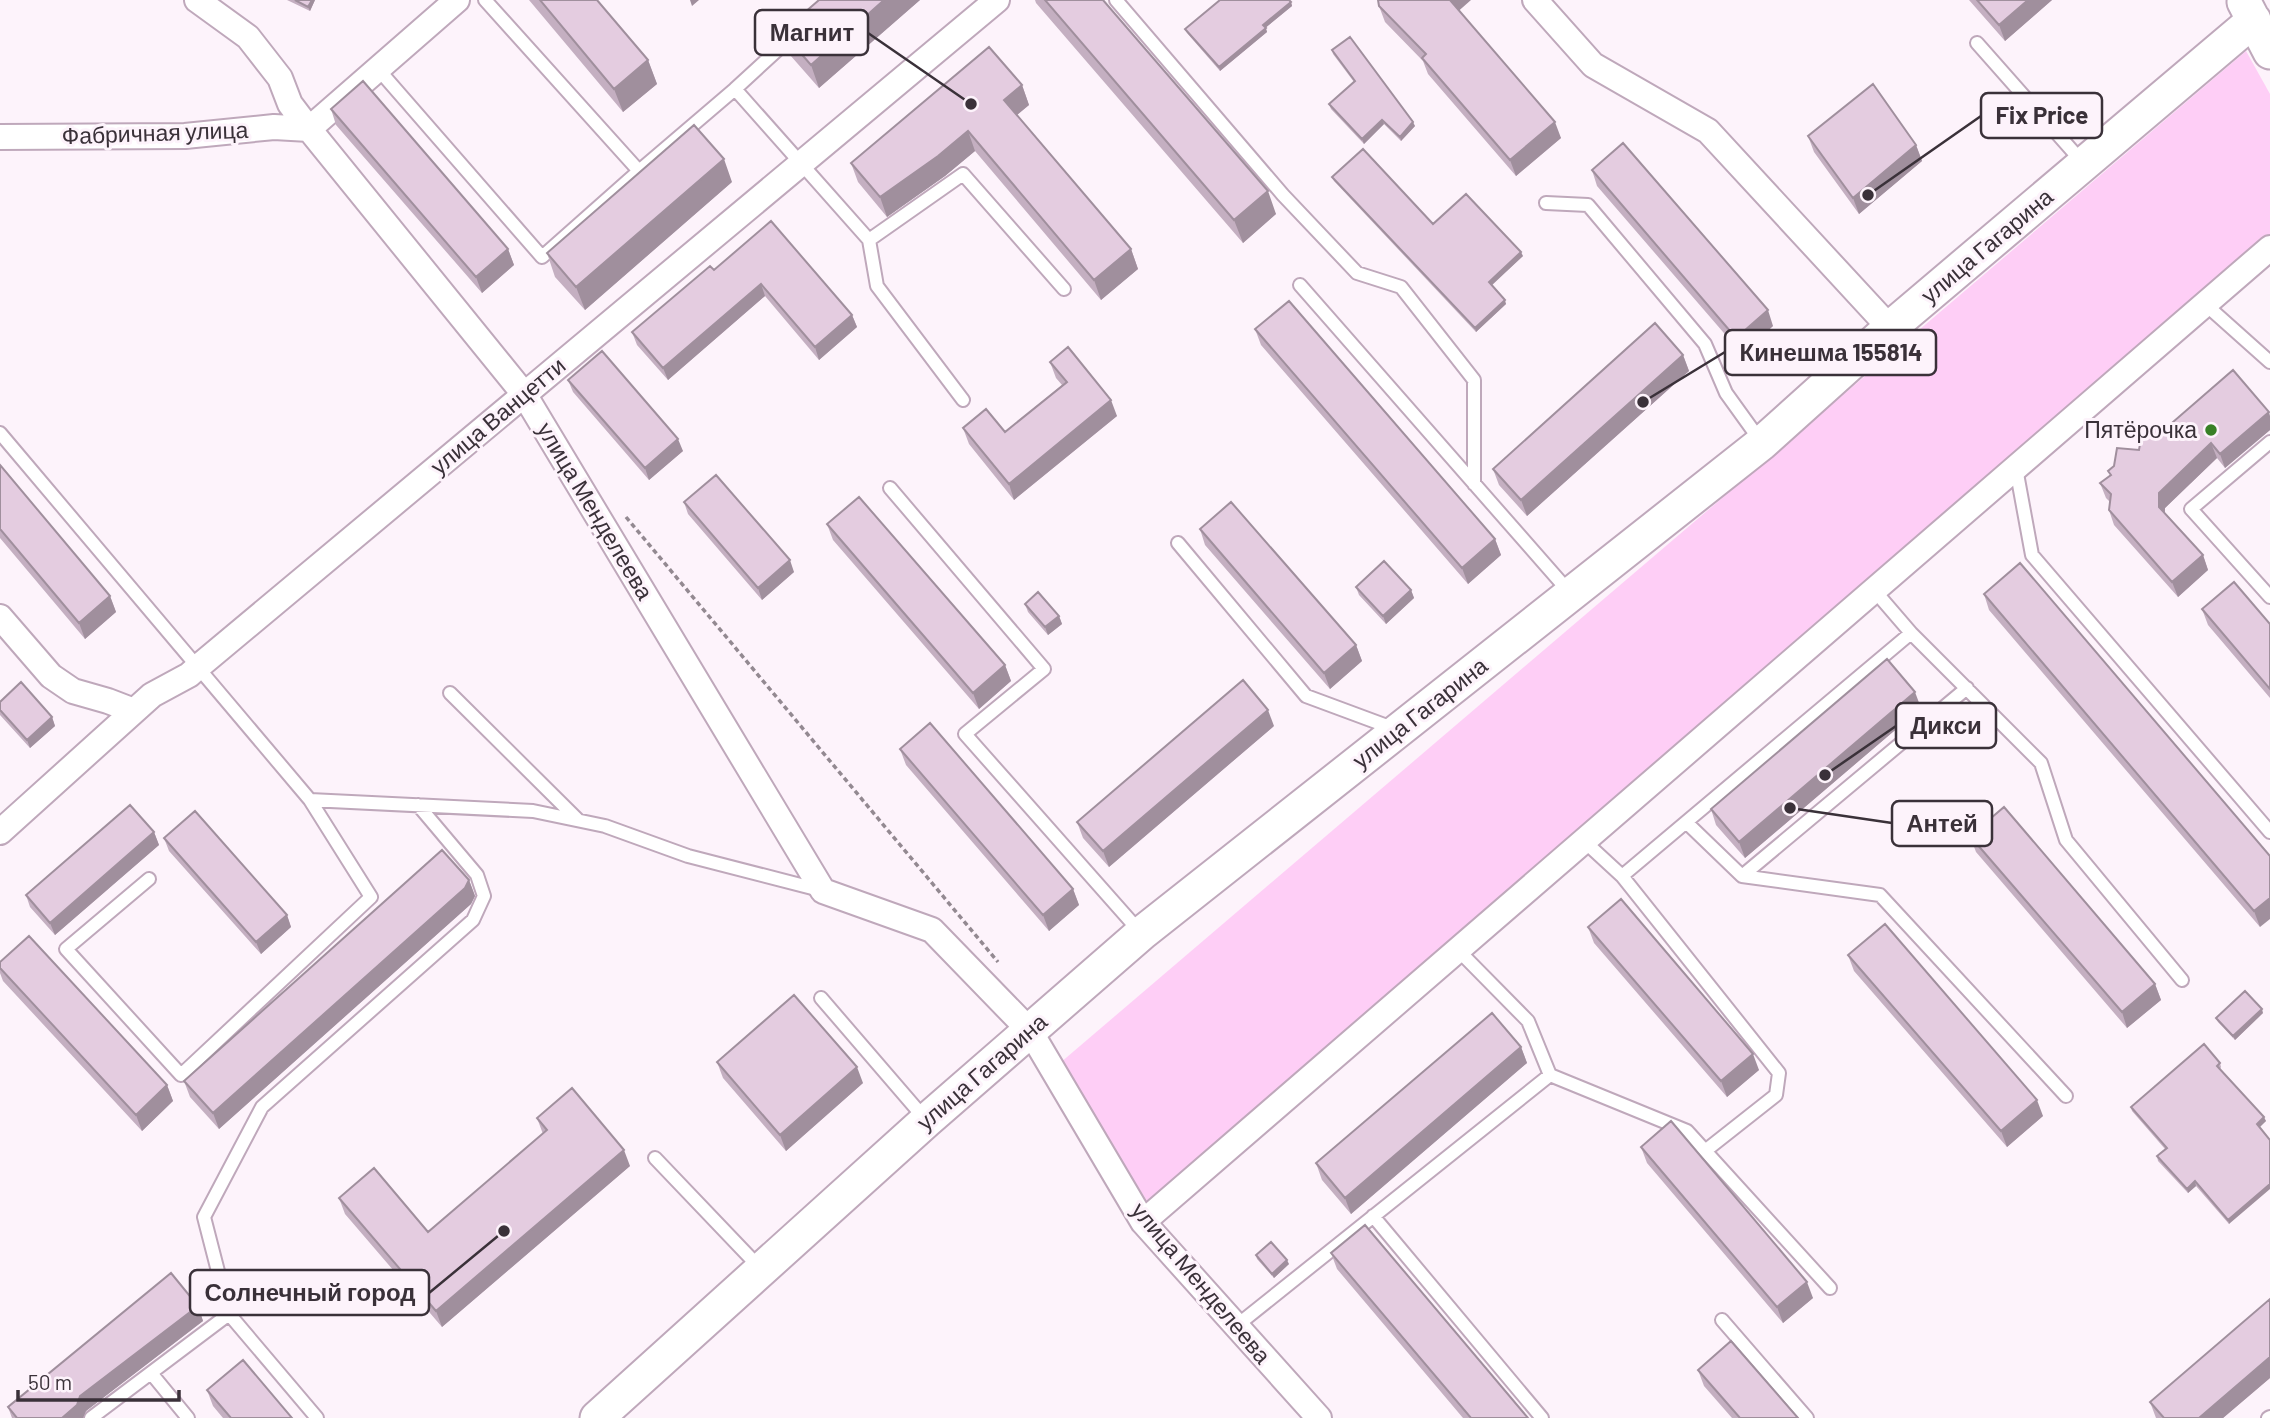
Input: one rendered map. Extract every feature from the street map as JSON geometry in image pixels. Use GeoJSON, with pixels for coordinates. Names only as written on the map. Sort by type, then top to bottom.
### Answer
{"type":"FeatureCollection","features":[{"type":"Feature","properties":{"kind":"street","name":"улица Менделеева"},"geometry":{"type":"LineString","coordinates":[[197,0],[248,37],[280,78],[290,104],[309,129],[524,394],[823,891],[932,930],[1030,1031],[1143,1222],[1319,1418]]}},
{"type":"Feature","properties":{"kind":"street"},"geometry":{"type":"LineString","coordinates":[[309,129],[457,0]]}},
{"type":"Feature","properties":{"kind":"street","name":"улица Ванцетти"},"geometry":{"type":"LineString","coordinates":[[0,832],[152,695],[189,675],[997,0]]}},
{"type":"Feature","properties":{"kind":"street"},"geometry":{"type":"LineString","coordinates":[[1535,0],[1593,65],[1708,131],[1890,328]]}},
{"type":"Feature","properties":{"kind":"street"},"geometry":{"type":"LineString","coordinates":[[2248,10],[2270,51]]}},
{"type":"Feature","properties":{"kind":"street","name":"улица Гагарина"},"geometry":{"type":"LineString","coordinates":[[597,1418],[760,1268],[1142,933],[1762,443],[1890,328],[2085,164],[2248,10]]}},
{"type":"Feature","properties":{"kind":"street","name":"Фабричная улица"},"geometry":{"type":"LineString","coordinates":[[0,137],[185,136],[274,127],[309,129]]}},
{"type":"Feature","properties":{"kind":"street"},"geometry":{"type":"LineString","coordinates":[[1143,1222],[2270,248]]}},
{"type":"Feature","properties":{"kind":"street"},"geometry":{"type":"LineString","coordinates":[[0,617],[51,676],[73,691],[134,711]]}},
{"type":"Feature","properties":{"kind":"lane"},"geometry":{"type":"LineString","coordinates":[[485,0],[639,171]]}},
{"type":"Feature","properties":{"kind":"lane"},"geometry":{"type":"LineString","coordinates":[[1115,0],[1283,195],[1357,273],[1401,287],[1475,380],[1475,484]]}},
{"type":"Feature","properties":{"kind":"lane"},"geometry":{"type":"LineString","coordinates":[[378,69],[542,257],[803,27]]}},
{"type":"Feature","properties":{"kind":"lane"},"geometry":{"type":"LineString","coordinates":[[1977,43],[2085,164]]}},
{"type":"Feature","properties":{"kind":"lane"},"geometry":{"type":"LineString","coordinates":[[735,89],[869,240],[877,286],[963,400]]}},
{"type":"Feature","properties":{"kind":"lane"},"geometry":{"type":"LineString","coordinates":[[869,240],[963,174],[1064,289]]}},
{"type":"Feature","properties":{"kind":"lane"},"geometry":{"type":"LineString","coordinates":[[1546,203],[1588,205],[1705,344],[1726,393],[1762,443]]}},
{"type":"Feature","properties":{"kind":"lane"},"geometry":{"type":"LineString","coordinates":[[1300,285],[1571,594]]}},
{"type":"Feature","properties":{"kind":"lane"},"geometry":{"type":"LineString","coordinates":[[2205,304],[2270,362]]}},
{"type":"Feature","properties":{"kind":"lane"},"geometry":{"type":"LineString","coordinates":[[0,433],[310,800],[371,897],[181,1075],[66,949],[149,879]]}},
{"type":"Feature","properties":{"kind":"lane"},"geometry":{"type":"LineString","coordinates":[[2270,442],[2191,509],[2270,597]]}},
{"type":"Feature","properties":{"kind":"lane"},"geometry":{"type":"LineString","coordinates":[[2016,468],[2032,555],[2270,832]]}},
{"type":"Feature","properties":{"kind":"lane"},"geometry":{"type":"LineString","coordinates":[[890,488],[1044,669],[965,734],[1142,933]]}},
{"type":"Feature","properties":{"kind":"lane"},"geometry":{"type":"LineString","coordinates":[[1178,543],[1306,696],[1399,730]]}},
{"type":"Feature","properties":{"kind":"lane"},"geometry":{"type":"LineString","coordinates":[[1874,590],[1911,633],[2041,764],[2066,840],[2182,980]]}},
{"type":"Feature","properties":{"kind":"lane"},"geometry":{"type":"LineString","coordinates":[[1622,876],[1911,633]]}},
{"type":"Feature","properties":{"kind":"lane"},"geometry":{"type":"LineString","coordinates":[[1742,876],[1967,688]]}},
{"type":"Feature","properties":{"kind":"lane"},"geometry":{"type":"LineString","coordinates":[[450,693],[578,821]]}},
{"type":"Feature","properties":{"kind":"lane"},"geometry":{"type":"LineString","coordinates":[[310,800],[533,811],[605,826],[688,856],[823,891]]}},
{"type":"Feature","properties":{"kind":"lane"},"geometry":{"type":"LineString","coordinates":[[317,1418],[229,1314],[204,1217],[262,1107],[473,919],[484,896],[477,875],[418,805]]}},
{"type":"Feature","properties":{"kind":"lane"},"geometry":{"type":"LineString","coordinates":[[1687,823],[1742,876],[1880,895],[2066,1096]]}},
{"type":"Feature","properties":{"kind":"lane"},"geometry":{"type":"LineString","coordinates":[[1584,841],[1622,876],[1779,1073],[1776,1094],[1705,1151]]}},
{"type":"Feature","properties":{"kind":"lane"},"geometry":{"type":"LineString","coordinates":[[1458,950],[1528,1021],[1550,1074],[1687,1131],[1830,1288]]}},
{"type":"Feature","properties":{"kind":"lane"},"geometry":{"type":"LineString","coordinates":[[821,998],[926,1121]]}},
{"type":"Feature","properties":{"kind":"lane"},"geometry":{"type":"LineString","coordinates":[[1235,1327],[1550,1074]]}},
{"type":"Feature","properties":{"kind":"lane"},"geometry":{"type":"LineString","coordinates":[[655,1158],[760,1268]]}},
{"type":"Feature","properties":{"kind":"lane"},"geometry":{"type":"LineString","coordinates":[[1373,1216],[1542,1418]]}},
{"type":"Feature","properties":{"kind":"lane"},"geometry":{"type":"LineString","coordinates":[[91,1418],[229,1314]]}},
{"type":"Feature","properties":{"kind":"lane"},"geometry":{"type":"LineString","coordinates":[[1722,1320],[1807,1418]]}},
{"type":"Feature","properties":{"kind":"lane"},"geometry":{"type":"LineString","coordinates":[[151,1373],[188,1418]]}},
{"type":"Feature","properties":{"kind":"path"},"geometry":{"type":"LineString","coordinates":[[621,511],[1001,965]]}},
{"type":"Feature","properties":{"kind":"shaded area"},"geometry":{"type":"Polygon","coordinates":[[[2246,51],[2270,94],[2270,235],[1147,1201],[1060,1063],[2246,51]]]}},
{"type":"Feature","properties":{"kind":"building"},"geometry":{"type":"Polygon","coordinates":[[[295,0],[312,0],[308,7],[295,0]]]}},
{"type":"Feature","properties":{"kind":"building"},"geometry":{"type":"Polygon","coordinates":[[[540,0],[597,0],[648,60],[614,89],[540,0]]]}},
{"type":"Feature","properties":{"kind":"building"},"geometry":{"type":"Polygon","coordinates":[[[819,0],[884,0],[811,65],[782,32],[819,0]]]}},
{"type":"Feature","properties":{"kind":"building"},"geometry":{"type":"Polygon","coordinates":[[[1045,0],[1103,0],[1268,191],[1234,220],[1045,0]]]}},
{"type":"Feature","properties":{"kind":"building"},"geometry":{"type":"Polygon","coordinates":[[[1220,0],[1291,2],[1263,25],[1266,28],[1219,67],[1185,29],[1220,0]]]}},
{"type":"Feature","properties":{"kind":"building"},"geometry":{"type":"Polygon","coordinates":[[[1378,0],[1450,0],[1555,122],[1510,160],[1422,58],[1426,54],[1379,6],[1378,0]]]}},
{"type":"Feature","properties":{"kind":"building"},"geometry":{"type":"Polygon","coordinates":[[[1977,0],[2028,0],[1999,25],[1977,0]]]}},
{"type":"Feature","properties":{"kind":"building"},"geometry":{"type":"Polygon","coordinates":[[[1350,37],[1413,122],[1400,137],[1382,120],[1362,139],[1329,104],[1355,81],[1332,50],[1350,37]]]}},
{"type":"Feature","properties":{"kind":"building"},"geometry":{"type":"Polygon","coordinates":[[[989,47],[1022,85],[1004,100],[1131,249],[1094,280],[968,131],[880,197],[851,163],[989,47]]]}},
{"type":"Feature","properties":{"kind":"building"},"geometry":{"type":"Polygon","coordinates":[[[363,81],[508,249],[476,277],[331,109],[363,81]]]}},
{"type":"Feature","properties":{"kind":"building"},"geometry":{"type":"Polygon","coordinates":[[[1873,84],[1916,145],[1853,198],[1808,136],[1873,84]]]}},
{"type":"Feature","properties":{"kind":"building"},"geometry":{"type":"Polygon","coordinates":[[[694,125],[724,159],[576,287],[547,253],[694,125]]]}},
{"type":"Feature","properties":{"kind":"building"},"geometry":{"type":"Polygon","coordinates":[[[1623,143],[1768,310],[1736,338],[1592,170],[1623,143]]]}},
{"type":"Feature","properties":{"kind":"building"},"geometry":{"type":"Polygon","coordinates":[[[1363,149],[1433,224],[1466,194],[1521,252],[1489,282],[1505,300],[1475,328],[1332,177],[1363,149]]]}},
{"type":"Feature","properties":{"kind":"building"},"geometry":{"type":"Polygon","coordinates":[[[771,221],[852,315],[815,347],[761,284],[663,368],[632,332],[710,266],[714,270],[771,221]]]}},
{"type":"Feature","properties":{"kind":"building"},"geometry":{"type":"Polygon","coordinates":[[[1289,301],[1495,539],[1462,568],[1255,329],[1289,301]]]}},
{"type":"Feature","properties":{"kind":"building"},"geometry":{"type":"Polygon","coordinates":[[[1655,323],[1683,355],[1521,500],[1493,469],[1655,323]]]}},
{"type":"Feature","properties":{"kind":"building"},"geometry":{"type":"Polygon","coordinates":[[[1068,347],[1111,400],[1009,484],[963,428],[986,409],[1005,432],[1067,382],[1050,362],[1068,347]]]}},
{"type":"Feature","properties":{"kind":"building"},"geometry":{"type":"Polygon","coordinates":[[[602,351],[678,439],[645,468],[568,380],[602,351]]]}},
{"type":"Feature","properties":{"kind":"building"},"geometry":{"type":"Polygon","coordinates":[[[2233,370],[2269,412],[2220,454],[2211,443],[2159,493],[2159,507],[2203,555],[2172,582],[2109,510],[2111,494],[2100,483],[2111,475],[2108,471],[2114,466],[2117,448],[2139,450],[2143,427],[2157,429],[2161,425],[2165,429],[2233,370]]]}},
{"type":"Feature","properties":{"kind":"building"},"geometry":{"type":"Polygon","coordinates":[[[0,465],[110,596],[79,623],[0,529],[0,465]]]}},
{"type":"Feature","properties":{"kind":"building"},"geometry":{"type":"Polygon","coordinates":[[[716,475],[790,560],[758,588],[684,502],[716,475]]]}},
{"type":"Feature","properties":{"kind":"building"},"geometry":{"type":"Polygon","coordinates":[[[859,497],[1005,665],[973,693],[827,524],[859,497]]]}},
{"type":"Feature","properties":{"kind":"building"},"geometry":{"type":"Polygon","coordinates":[[[1231,502],[1356,645],[1324,673],[1200,529],[1231,502]]]}},
{"type":"Feature","properties":{"kind":"building"},"geometry":{"type":"Polygon","coordinates":[[[1384,561],[1411,590],[1383,616],[1356,587],[1384,561]]]}},
{"type":"Feature","properties":{"kind":"building"},"geometry":{"type":"Polygon","coordinates":[[[2020,563],[2270,856],[2270,898],[2254,911],[1984,594],[2020,563]]]}},
{"type":"Feature","properties":{"kind":"building"},"geometry":{"type":"Polygon","coordinates":[[[2234,582],[2270,624],[2270,689],[2202,609],[2234,582]]]}},
{"type":"Feature","properties":{"kind":"building"},"geometry":{"type":"Polygon","coordinates":[[[1038,592],[1059,616],[1045,627],[1025,604],[1038,592]]]}},
{"type":"Feature","properties":{"kind":"building"},"geometry":{"type":"Polygon","coordinates":[[[1887,659],[1915,692],[1739,842],[1711,809],[1887,659]]]}},
{"type":"Feature","properties":{"kind":"building"},"geometry":{"type":"Polygon","coordinates":[[[1243,680],[1268,710],[1103,851],[1077,822],[1243,680]]]}},
{"type":"Feature","properties":{"kind":"building"},"geometry":{"type":"Polygon","coordinates":[[[21,682],[52,717],[27,740],[0,710],[0,702],[21,682]]]}},
{"type":"Feature","properties":{"kind":"building"},"geometry":{"type":"Polygon","coordinates":[[[930,723],[1073,889],[1043,915],[900,749],[930,723]]]}},
{"type":"Feature","properties":{"kind":"building"},"geometry":{"type":"Polygon","coordinates":[[[130,805],[154,832],[50,923],[26,895],[130,805]]]}},
{"type":"Feature","properties":{"kind":"building"},"geometry":{"type":"Polygon","coordinates":[[[2004,807],[2155,984],[2122,1012],[1970,836],[2004,807]]]}},
{"type":"Feature","properties":{"kind":"building"},"geometry":{"type":"Polygon","coordinates":[[[195,811],[287,915],[256,942],[164,838],[195,811]]]}},
{"type":"Feature","properties":{"kind":"building"},"geometry":{"type":"Polygon","coordinates":[[[442,850],[469,880],[465,888],[213,1113],[184,1081],[442,850]]]}},
{"type":"Feature","properties":{"kind":"building"},"geometry":{"type":"Polygon","coordinates":[[[1621,899],[1753,1054],[1721,1081],[1588,927],[1621,899]]]}},
{"type":"Feature","properties":{"kind":"building"},"geometry":{"type":"Polygon","coordinates":[[[1885,924],[2037,1100],[2001,1131],[1848,955],[1885,924]]]}},
{"type":"Feature","properties":{"kind":"building"},"geometry":{"type":"Polygon","coordinates":[[[29,936],[167,1085],[136,1115],[0,968],[0,962],[29,936]]]}},
{"type":"Feature","properties":{"kind":"building"},"geometry":{"type":"Polygon","coordinates":[[[2245,991],[2262,1009],[2233,1036],[2216,1018],[2245,991]]]}},
{"type":"Feature","properties":{"kind":"building"},"geometry":{"type":"Polygon","coordinates":[[[794,995],[857,1067],[780,1135],[717,1062],[794,995]]]}},
{"type":"Feature","properties":{"kind":"building"},"geometry":{"type":"Polygon","coordinates":[[[1492,1013],[1521,1047],[1345,1198],[1316,1163],[1492,1013]]]}},
{"type":"Feature","properties":{"kind":"building"},"geometry":{"type":"Polygon","coordinates":[[[2204,1044],[2220,1063],[2217,1066],[2264,1117],[2257,1124],[2270,1140],[2270,1184],[2228,1220],[2195,1181],[2187,1189],[2157,1156],[2167,1148],[2131,1107],[2204,1044]]]}},
{"type":"Feature","properties":{"kind":"building"},"geometry":{"type":"Polygon","coordinates":[[[572,1088],[624,1150],[436,1311],[339,1198],[374,1168],[428,1232],[547,1130],[537,1118],[572,1088]]]}},
{"type":"Feature","properties":{"kind":"building"},"geometry":{"type":"Polygon","coordinates":[[[1671,1121],[1807,1282],[1777,1307],[1641,1147],[1671,1121]]]}},
{"type":"Feature","properties":{"kind":"building"},"geometry":{"type":"Polygon","coordinates":[[[1365,1225],[1528,1418],[1471,1418],[1331,1253],[1365,1225]]]}},
{"type":"Feature","properties":{"kind":"building"},"geometry":{"type":"Polygon","coordinates":[[[1271,1242],[1287,1260],[1272,1274],[1256,1255],[1271,1242]]]}},
{"type":"Feature","properties":{"kind":"building"},"geometry":{"type":"Polygon","coordinates":[[[171,1273],[198,1306],[80,1396],[77,1405],[62,1418],[17,1418],[8,1407],[171,1273]]]}},
{"type":"Feature","properties":{"kind":"building"},"geometry":{"type":"Polygon","coordinates":[[[2270,1299],[2270,1357],[2199,1418],[2164,1418],[2150,1402],[2270,1299]]]}},
{"type":"Feature","properties":{"kind":"building"},"geometry":{"type":"Polygon","coordinates":[[[1731,1341],[1798,1418],[1740,1418],[1698,1370],[1731,1341]]]}},
{"type":"Feature","properties":{"kind":"building"},"geometry":{"type":"Polygon","coordinates":[[[243,1360],[292,1418],[231,1418],[207,1390],[243,1360]]]}},
{"type":"Feature","properties":{"kind":"place","name":"Магнит"},"geometry":{"type":"Point","coordinates":[971,104]}},
{"type":"Feature","properties":{"kind":"place","name":"Fix Price"},"geometry":{"type":"Point","coordinates":[1868,195]}},
{"type":"Feature","properties":{"kind":"place","name":"Кинешма 155814"},"geometry":{"type":"Point","coordinates":[1643,402]}},
{"type":"Feature","properties":{"kind":"place","name":"Пятёрочка"},"geometry":{"type":"Point","coordinates":[2211,430]}},
{"type":"Feature","properties":{"kind":"place","name":"Дикси"},"geometry":{"type":"Point","coordinates":[1825,775]}},
{"type":"Feature","properties":{"kind":"place","name":"Антей"},"geometry":{"type":"Point","coordinates":[1790,808]}},
{"type":"Feature","properties":{"kind":"place","name":"Солнечный город"},"geometry":{"type":"Point","coordinates":[504,1231]}}]}
